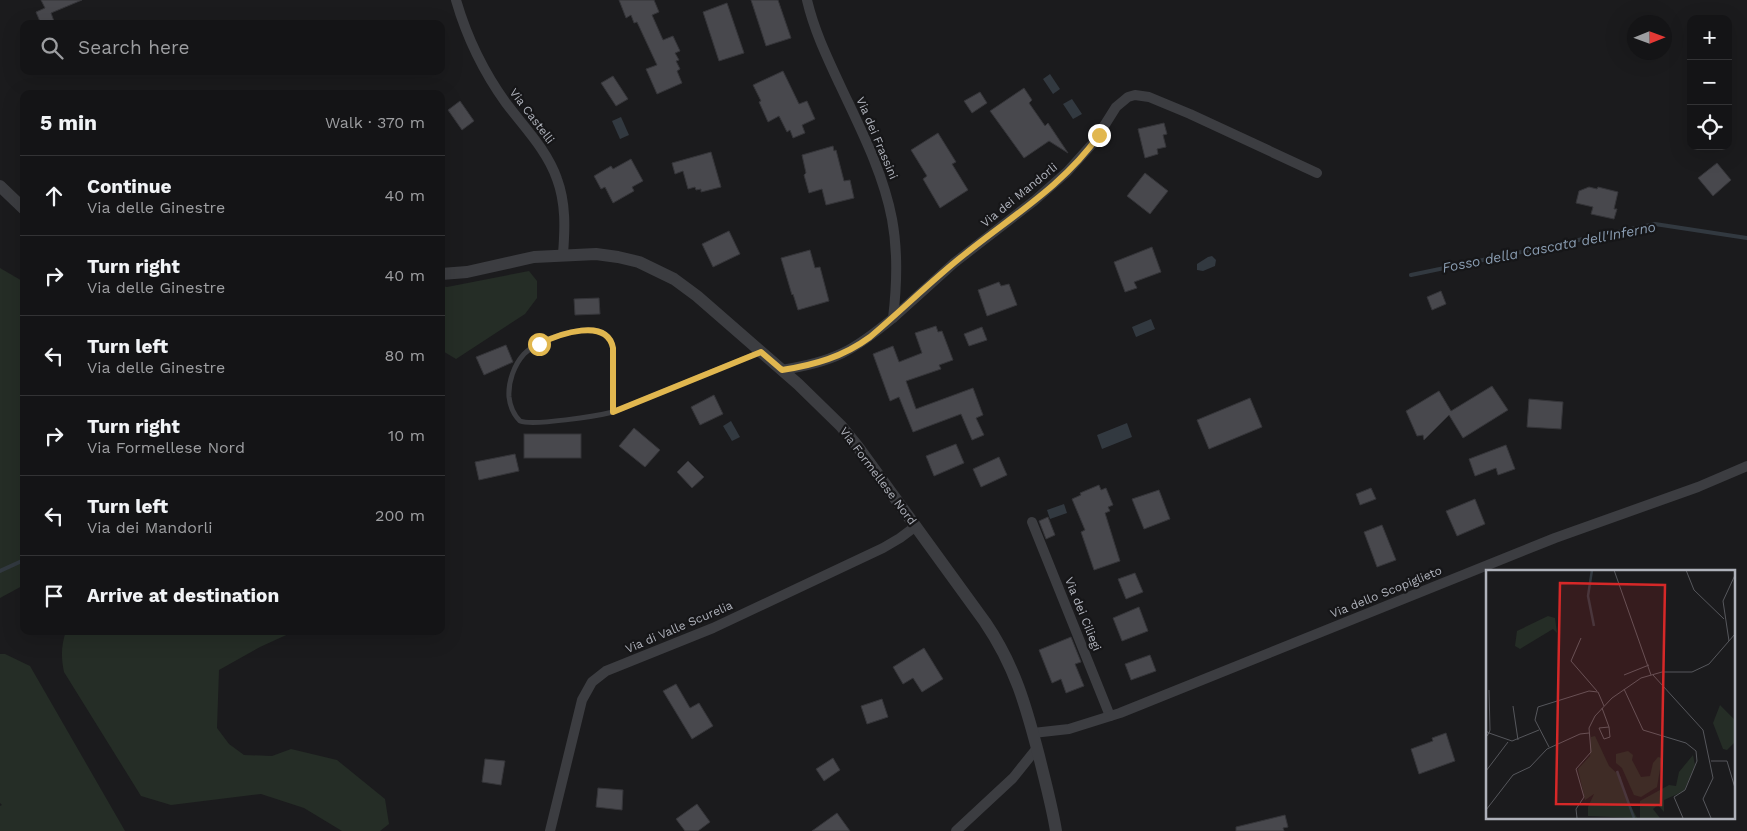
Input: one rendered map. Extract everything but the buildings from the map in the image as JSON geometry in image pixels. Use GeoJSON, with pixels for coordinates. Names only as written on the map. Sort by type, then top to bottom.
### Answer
{"type":"FeatureCollection","features":[{"type":"Feature","properties":{"kind":"street","name":"Via Castelli"},"geometry":{"type":"LineString","coordinates":[[456,0],[470,42],[487,74],[544,153],[555,172],[564,211],[563,254]]}},
{"type":"Feature","properties":{"kind":"street","name":"Via dei Frassini"},"geometry":{"type":"LineString","coordinates":[[807,0],[818,35],[872,155],[885,190],[894,234],[896,293],[893,318]]}},
{"type":"Feature","properties":{"kind":"street","name":"Via dei Mandorli"},"geometry":{"type":"LineString","coordinates":[[782,370],[815,364],[841,354],[860,344],[893,318],[954,263],[1034,201],[1067,172],[1094,142],[1116,107],[1128,97],[1135,95],[1149,97],[1190,114],[1317,174]]}},
{"type":"Feature","properties":{"kind":"street"},"geometry":{"type":"LineString","coordinates":[[0,186],[20,205]]}},
{"type":"Feature","properties":{"kind":"street","name":"Via Formellese Nord"},"geometry":{"type":"LineString","coordinates":[[445,274],[460,273],[528,258],[563,254],[609,255],[639,262],[674,279],[690,291],[809,394],[841,426],[916,526],[985,622],[1001,648],[1016,678],[1033,733],[1056,831]]}},
{"type":"Feature","properties":{"kind":"street","name":"Via dello Scopiglieto"},"geometry":{"type":"LineString","coordinates":[[1033,733],[1069,729],[1110,716],[1555,538],[1698,487],[1747,466]]}},
{"type":"Feature","properties":{"kind":"street","name":"Via dei Ciliegi"},"geometry":{"type":"LineString","coordinates":[[1032,522],[1110,716]]}},
{"type":"Feature","properties":{"kind":"street","name":"Via di Valle Scurelia"},"geometry":{"type":"LineString","coordinates":[[550,831],[580,706],[589,686],[598,676],[606,671],[734,619],[883,548],[916,526]]}},
{"type":"Feature","properties":{"kind":"street"},"geometry":{"type":"LineString","coordinates":[[956,831],[1013,778],[1037,748]]}},
{"type":"Feature","properties":{"kind":"lane"},"geometry":{"type":"LineString","coordinates":[[613,412],[613,348],[612,341],[603,333],[593,330],[581,331],[546,340],[523,355],[515,369],[510,383],[509,400],[514,414],[520,421],[534,422],[595,416],[613,412],[761,352]]}},
{"type":"Feature","properties":{"kind":"shaded area"},"geometry":{"type":"Polygon","coordinates":[[[1050,74],[1060,89],[1053,94],[1043,79],[1050,74]]]}},
{"type":"Feature","properties":{"kind":"shaded area"},"geometry":{"type":"Polygon","coordinates":[[[1072,99],[1082,114],[1073,119],[1063,104],[1072,99]]]}},
{"type":"Feature","properties":{"kind":"shaded area"},"geometry":{"type":"Polygon","coordinates":[[[621,117],[629,135],[620,139],[612,121],[621,117]]]}},
{"type":"Feature","properties":{"kind":"shaded area"},"geometry":{"type":"Polygon","coordinates":[[[1212,256],[1216,260],[1215,266],[1203,271],[1197,270],[1197,264],[1212,256]]]}},
{"type":"Feature","properties":{"kind":"shaded area"},"geometry":{"type":"Polygon","coordinates":[[[0,268],[20,280],[20,587],[0,598],[0,268]]]}},
{"type":"Feature","properties":{"kind":"shaded area"},"geometry":{"type":"Polygon","coordinates":[[[529,271],[537,281],[537,298],[525,314],[456,359],[445,352],[445,287],[529,271]]]}},
{"type":"Feature","properties":{"kind":"shaded area"},"geometry":{"type":"Polygon","coordinates":[[[1151,319],[1155,329],[1136,337],[1132,327],[1151,319]]]}},
{"type":"Feature","properties":{"kind":"shaded area"},"geometry":{"type":"Polygon","coordinates":[[[731,421],[740,437],[732,441],[723,426],[731,421]]]}},
{"type":"Feature","properties":{"kind":"shaded area"},"geometry":{"type":"Polygon","coordinates":[[[1127,423],[1132,437],[1102,449],[1097,435],[1127,423]]]}},
{"type":"Feature","properties":{"kind":"shaded area"},"geometry":{"type":"Polygon","coordinates":[[[1064,504],[1067,513],[1050,519],[1047,510],[1064,504]]]}},
{"type":"Feature","properties":{"kind":"shaded area"},"geometry":{"type":"Polygon","coordinates":[[[65,635],[286,635],[219,670],[217,728],[229,744],[244,755],[272,756],[291,749],[337,760],[385,799],[389,824],[380,831],[342,831],[304,808],[261,794],[171,805],[141,796],[64,672],[62,661],[65,635]]]}},
{"type":"Feature","properties":{"kind":"shaded area"},"geometry":{"type":"Polygon","coordinates":[[[0,654],[5,654],[30,666],[125,831],[0,831],[0,806],[2,805],[0,803],[0,654]]]}},
{"type":"Feature","properties":{"kind":"waterway","name":"Fosso della Cascata dell'Inferno"},"geometry":{"type":"LineString","coordinates":[[1411,275],[1655,224],[1747,238]]}},
{"type":"Feature","properties":{"kind":"waterway"},"geometry":{"type":"LineString","coordinates":[[0,571],[20,562]]}},
{"type":"Feature","properties":{"kind":"route"},"geometry":{"type":"LineString","coordinates":[[539,344],[554,337],[587,330],[598,331],[608,336],[612,341],[613,348],[613,412],[761,352],[782,370],[829,360],[854,348],[870,337],[910,304],[960,258],[1034,201],[1071,168],[1099,135]]}}]}
